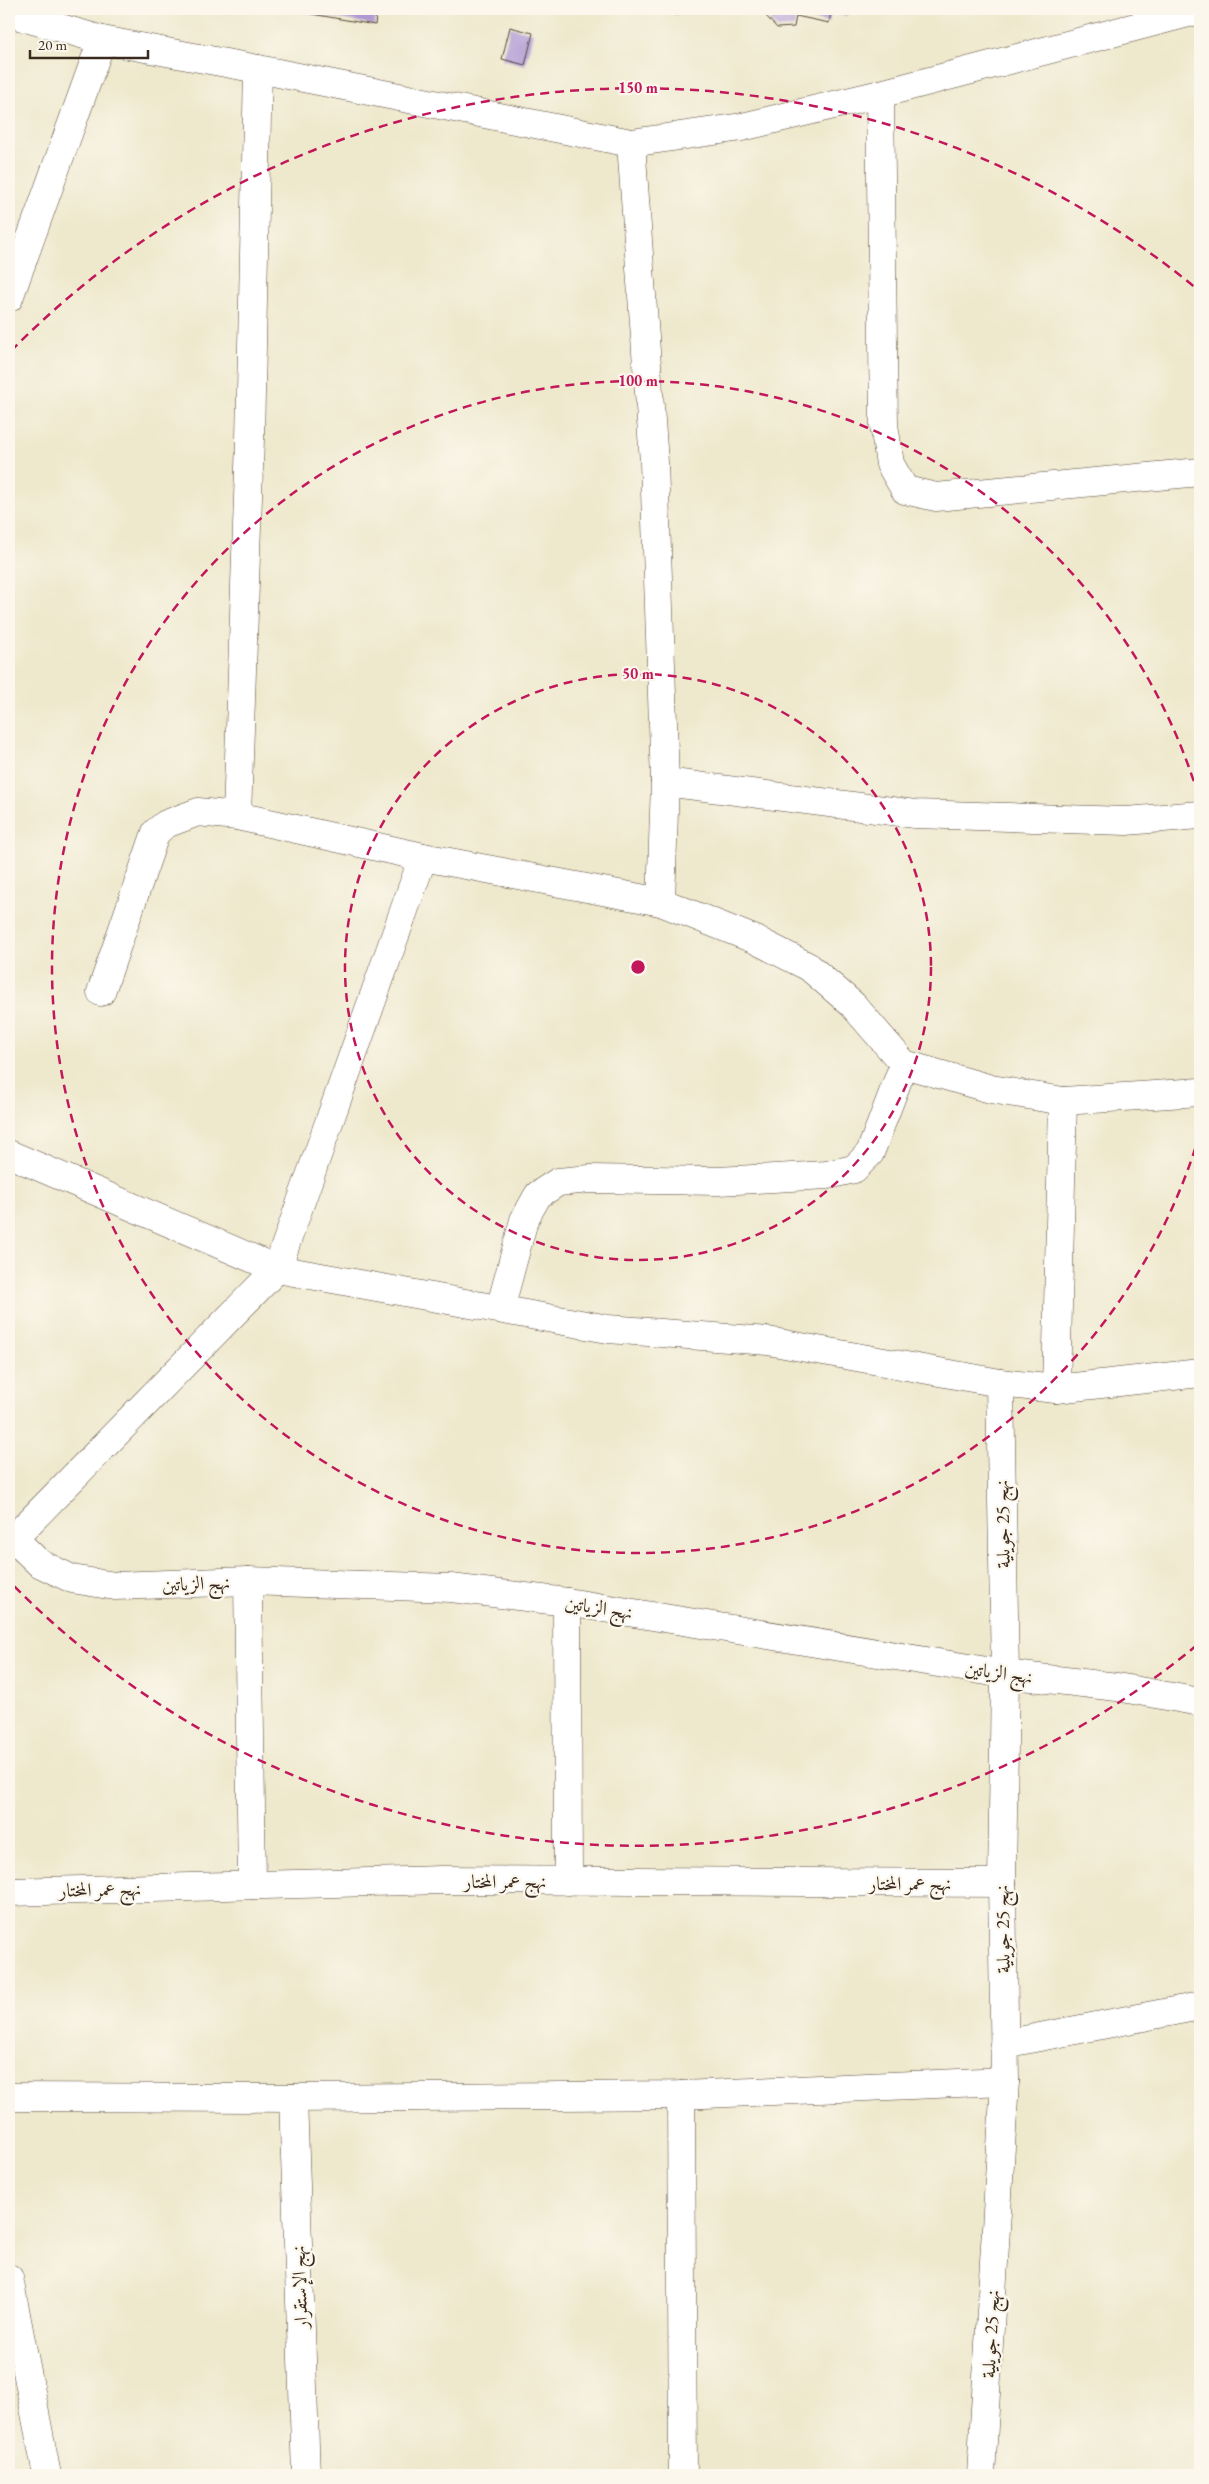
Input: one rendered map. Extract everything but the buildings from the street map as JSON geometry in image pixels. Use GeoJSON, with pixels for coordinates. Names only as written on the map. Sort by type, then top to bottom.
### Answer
{"type":"FeatureCollection","features":[{"type":"Feature","properties":{"kind":"street"},"geometry":{"type":"LineString","coordinates":[[9,13],[102,40],[631,143],[742,127],[880,94],[1200,10]]}},
{"type":"Feature","properties":{"kind":"street"},"geometry":{"type":"LineString","coordinates":[[9,298],[102,40]]}},
{"type":"Feature","properties":{"kind":"street"},"geometry":{"type":"LineString","coordinates":[[237,816],[250,438],[258,69]]}},
{"type":"Feature","properties":{"kind":"street"},"geometry":{"type":"LineString","coordinates":[[880,94],[884,425],[890,464],[905,490],[936,497],[1200,472]]}},
{"type":"Feature","properties":{"kind":"street"},"geometry":{"type":"LineString","coordinates":[[631,143],[654,462],[665,782],[660,902]]}},
{"type":"Feature","properties":{"kind":"street"},"geometry":{"type":"LineString","coordinates":[[665,782],[915,814],[1126,821],[1200,815]]}},
{"type":"Feature","properties":{"kind":"street"},"geometry":{"type":"LineString","coordinates":[[101,992],[156,832],[166,824],[198,812],[237,816],[423,857],[660,902],[756,940],[809,966],[853,1005],[904,1064],[991,1089],[1063,1101],[1200,1092]]}},
{"type":"Feature","properties":{"kind":"street"},"geometry":{"type":"LineString","coordinates":[[11,1536],[277,1269],[423,857]]}},
{"type":"Feature","properties":{"kind":"street"},"geometry":{"type":"LineString","coordinates":[[500,1309],[524,1220],[538,1195],[558,1182],[590,1179],[718,1181],[827,1174],[854,1169],[870,1153],[904,1064]]}},
{"type":"Feature","properties":{"kind":"street"},"geometry":{"type":"LineString","coordinates":[[1056,1389],[1063,1101]]}},
{"type":"Feature","properties":{"kind":"street"},"geometry":{"type":"LineString","coordinates":[[9,1154],[277,1269],[608,1329],[768,1341],[1000,1383],[1056,1389],[1200,1373]]}},
{"type":"Feature","properties":{"kind":"street","name":"نهج 25 جويلية"},"geometry":{"type":"LineString","coordinates":[[981,2475],[1005,2081],[1002,1883],[1005,1674],[1000,1383]]}},
{"type":"Feature","properties":{"kind":"street","name":"نهج الزياتين"},"geometry":{"type":"LineString","coordinates":[[11,1536],[39,1563],[72,1579],[115,1586],[248,1581],[450,1588],[567,1602],[1005,1674],[1117,1687],[1200,1702]]}},
{"type":"Feature","properties":{"kind":"street"},"geometry":{"type":"LineString","coordinates":[[248,1581],[252,1885]]}},
{"type":"Feature","properties":{"kind":"street"},"geometry":{"type":"LineString","coordinates":[[567,1602],[568,1881]]}},
{"type":"Feature","properties":{"kind":"street","name":"نهج عمر المختار"},"geometry":{"type":"LineString","coordinates":[[9,1892],[442,1880],[1002,1883]]}},
{"type":"Feature","properties":{"kind":"street"},"geometry":{"type":"LineString","coordinates":[[1004,2044],[1200,2006]]}},
{"type":"Feature","properties":{"kind":"street"},"geometry":{"type":"LineString","coordinates":[[9,2097],[292,2098],[681,2095],[1005,2081]]}},
{"type":"Feature","properties":{"kind":"street"},"geometry":{"type":"LineString","coordinates":[[681,2095],[683,2475]]}},
{"type":"Feature","properties":{"kind":"street","name":"نهج الإستقرار"},"geometry":{"type":"LineString","coordinates":[[292,2098],[306,2475]]}},
{"type":"Feature","properties":{"kind":"street"},"geometry":{"type":"LineString","coordinates":[[9,2278],[47,2475]]}}]}
